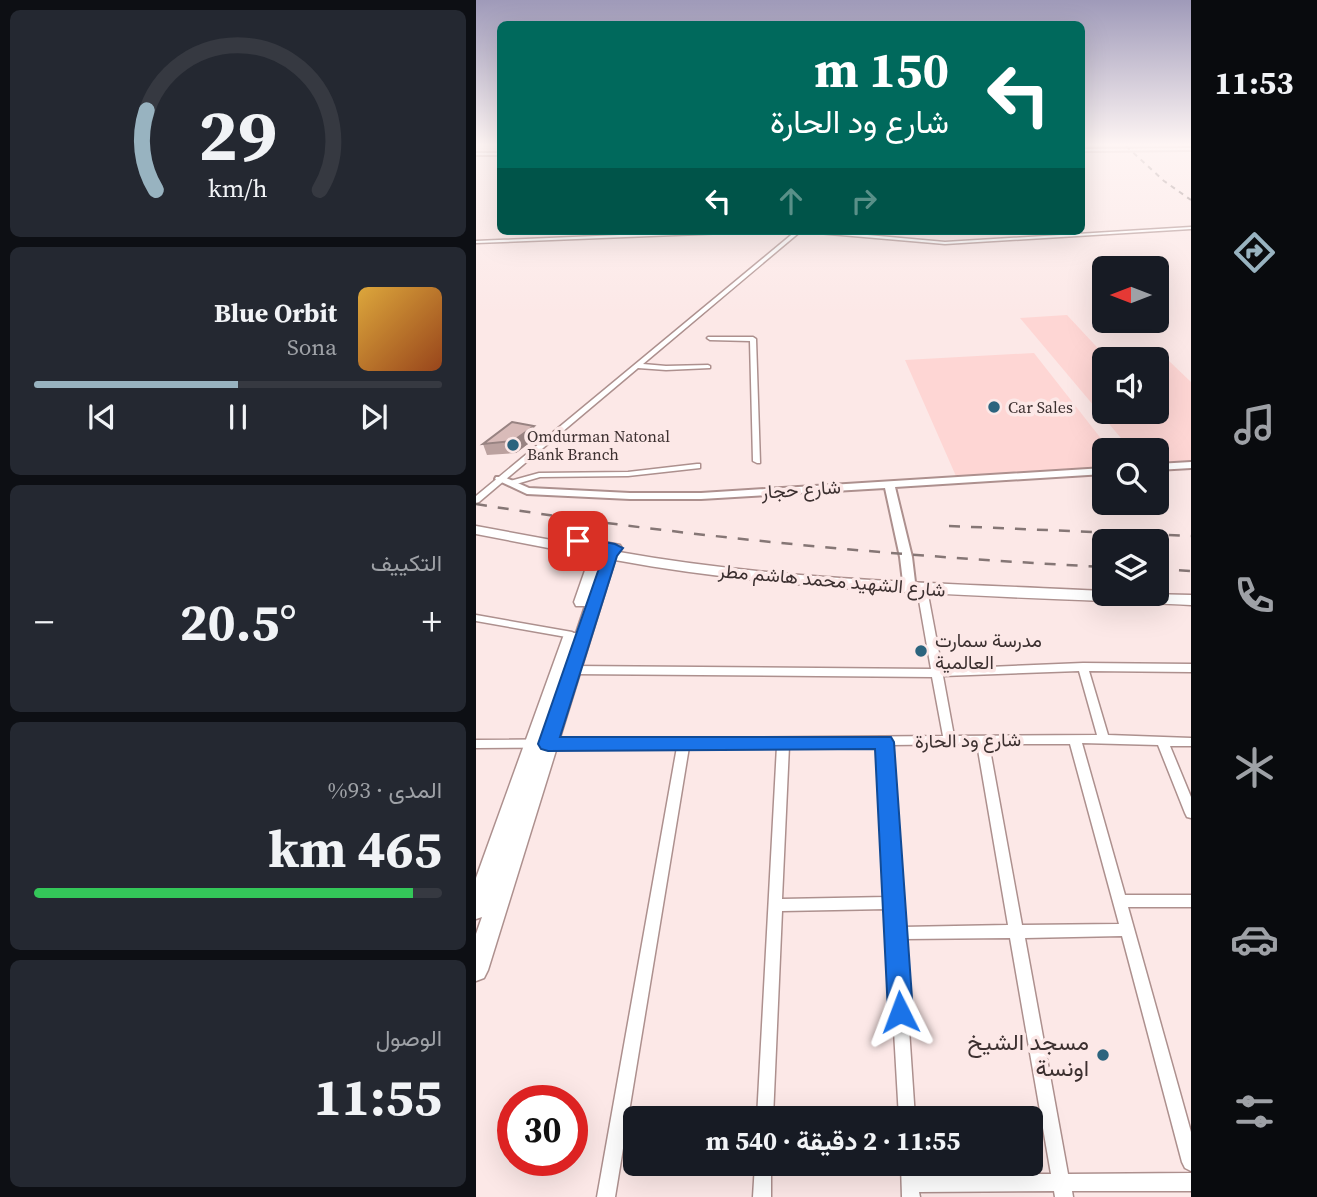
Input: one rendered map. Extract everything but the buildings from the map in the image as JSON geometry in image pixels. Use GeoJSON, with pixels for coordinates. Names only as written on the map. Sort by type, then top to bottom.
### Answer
{"type":"FeatureCollection","features":[{"type":"Feature","properties":{"kind":"main road","name":"شارع الشهيد محمد هاشم مطر"},"geometry":{"type":"LineString","coordinates":[[476,522],[660,564],[750,576],[1191,600]]}},
{"type":"Feature","properties":{"kind":"main road","name":"شارع الشهيد محمد هاشم مطر"},"geometry":{"type":"LineString","coordinates":[[476,530],[607,550]]}},
{"type":"Feature","properties":{"kind":"main road"},"geometry":{"type":"LineString","coordinates":[[476,970],[572,635],[607,550]]}},
{"type":"Feature","properties":{"kind":"main road"},"geometry":{"type":"LineString","coordinates":[[476,909],[482,870],[572,670],[607,550]]}},
{"type":"Feature","properties":{"kind":"main road","name":"شارع الشهيد محمد هاشم مطر"},"geometry":{"type":"LineString","coordinates":[[916,585],[1092,589]]}},
{"type":"Feature","properties":{"kind":"main road"},"geometry":{"type":"LineString","coordinates":[[1169,592],[1191,593]]}},
{"type":"Feature","properties":{"kind":"street"},"geometry":{"type":"LineString","coordinates":[[1085,234],[1191,228]]}},
{"type":"Feature","properties":{"kind":"street"},"geometry":{"type":"LineString","coordinates":[[476,242],[650,235]]}},
{"type":"Feature","properties":{"kind":"street"},"geometry":{"type":"LineString","coordinates":[[476,500],[794,235]]}},
{"type":"Feature","properties":{"kind":"street"},"geometry":{"type":"LineString","coordinates":[[853,235],[946,243],[1077,235]]}},
{"type":"Feature","properties":{"kind":"street"},"geometry":{"type":"LineString","coordinates":[[710,338],[753,339],[757,461]]}},
{"type":"Feature","properties":{"kind":"street"},"geometry":{"type":"LineString","coordinates":[[637,366],[666,369],[708,367]]}},
{"type":"Feature","properties":{"kind":"street"},"geometry":{"type":"LineString","coordinates":[[1169,466],[1191,465]]}},
{"type":"Feature","properties":{"kind":"street"},"geometry":{"type":"LineString","coordinates":[[513,482],[539,475],[628,474],[697,467]]}},
{"type":"Feature","properties":{"kind":"street","name":"شارع حجار"},"geometry":{"type":"LineString","coordinates":[[500,479],[513,482],[527,491],[630,496],[706,496],[1092,472]]}},
{"type":"Feature","properties":{"kind":"street"},"geometry":{"type":"LineString","coordinates":[[889,483],[937,673],[949,740]]}},
{"type":"Feature","properties":{"kind":"street"},"geometry":{"type":"LineString","coordinates":[[476,618],[572,635]]}},
{"type":"Feature","properties":{"kind":"street"},"geometry":{"type":"LineString","coordinates":[[572,670],[937,673],[1083,667],[1191,668]]}},
{"type":"Feature","properties":{"kind":"street"},"geometry":{"type":"LineString","coordinates":[[1083,667],[1104,739]]}},
{"type":"Feature","properties":{"kind":"street"},"geometry":{"type":"LineString","coordinates":[[1075,739],[1191,1162]]}},
{"type":"Feature","properties":{"kind":"street","name":"شارع ود الحارة"},"geometry":{"type":"LineString","coordinates":[[476,744],[683,745],[1075,739],[1191,742]]}},
{"type":"Feature","properties":{"kind":"street"},"geometry":{"type":"LineString","coordinates":[[982,740],[1063,1190]]}},
{"type":"Feature","properties":{"kind":"street"},"geometry":{"type":"LineString","coordinates":[[884,742],[905,1106]]}},
{"type":"Feature","properties":{"kind":"street"},"geometry":{"type":"LineString","coordinates":[[766,1106],[783,743]]}},
{"type":"Feature","properties":{"kind":"street"},"geometry":{"type":"LineString","coordinates":[[1163,743],[1191,813]]}},
{"type":"Feature","properties":{"kind":"street"},"geometry":{"type":"LineString","coordinates":[[606,1197],[683,745]]}},
{"type":"Feature","properties":{"kind":"street"},"geometry":{"type":"LineString","coordinates":[[1120,901],[1191,901]]}},
{"type":"Feature","properties":{"kind":"street"},"geometry":{"type":"LineString","coordinates":[[775,905],[894,903]]}},
{"type":"Feature","properties":{"kind":"street"},"geometry":{"type":"LineString","coordinates":[[895,933],[1128,930]]}},
{"type":"Feature","properties":{"kind":"street"},"geometry":{"type":"LineString","coordinates":[[762,1197],[763,1176]]}},
{"type":"Feature","properties":{"kind":"street"},"geometry":{"type":"LineString","coordinates":[[911,1190],[1063,1190],[1191,1182]]}},
{"type":"Feature","properties":{"kind":"shaded area","name":"Car Sales"},"geometry":{"type":"Polygon","coordinates":[[[1067,315],[1097,347],[1092,347],[1092,404],[1020,318],[1067,315]]]}},
{"type":"Feature","properties":{"kind":"shaded area","name":"Car Sales"},"geometry":{"type":"Polygon","coordinates":[[[1034,353],[1101,438],[1092,438],[1092,472],[959,483],[905,360],[1034,353]]]}},
{"type":"Feature","properties":{"kind":"shaded area","name":"Car Sales"},"geometry":{"type":"Polygon","coordinates":[[[1169,361],[1191,382],[1191,461],[1169,463],[1169,438],[1121,438],[1109,424],[1169,424],[1169,361]]]}},
{"type":"Feature","properties":{"kind":"railway"},"geometry":{"type":"LineString","coordinates":[[476,504],[789,544],[1092,566]]}},
{"type":"Feature","properties":{"kind":"railway"},"geometry":{"type":"LineString","coordinates":[[949,526],[1191,536]]}},
{"type":"Feature","properties":{"kind":"railway"},"geometry":{"type":"LineString","coordinates":[[1169,570],[1191,571]]}},
{"type":"Feature","properties":{"kind":"place","name":"Car Sales"},"geometry":{"type":"Point","coordinates":[994,407]}},
{"type":"Feature","properties":{"kind":"place","name":"Omdurman Natonal Bank Branch"},"geometry":{"type":"Point","coordinates":[513,445]}},
{"type":"Feature","properties":{"kind":"place","name":"مدرسة سمارت العالمية"},"geometry":{"type":"Point","coordinates":[921,651]}},
{"type":"Feature","properties":{"kind":"place","name":"مسجد الشيخ اونسة"},"geometry":{"type":"Point","coordinates":[1103,1055]}},
{"type":"Feature","properties":{"kind":"route"},"geometry":{"type":"LineString","coordinates":[[578,541],[615,548],[610,555],[548,744],[884,742],[900,1012]]}}]}
